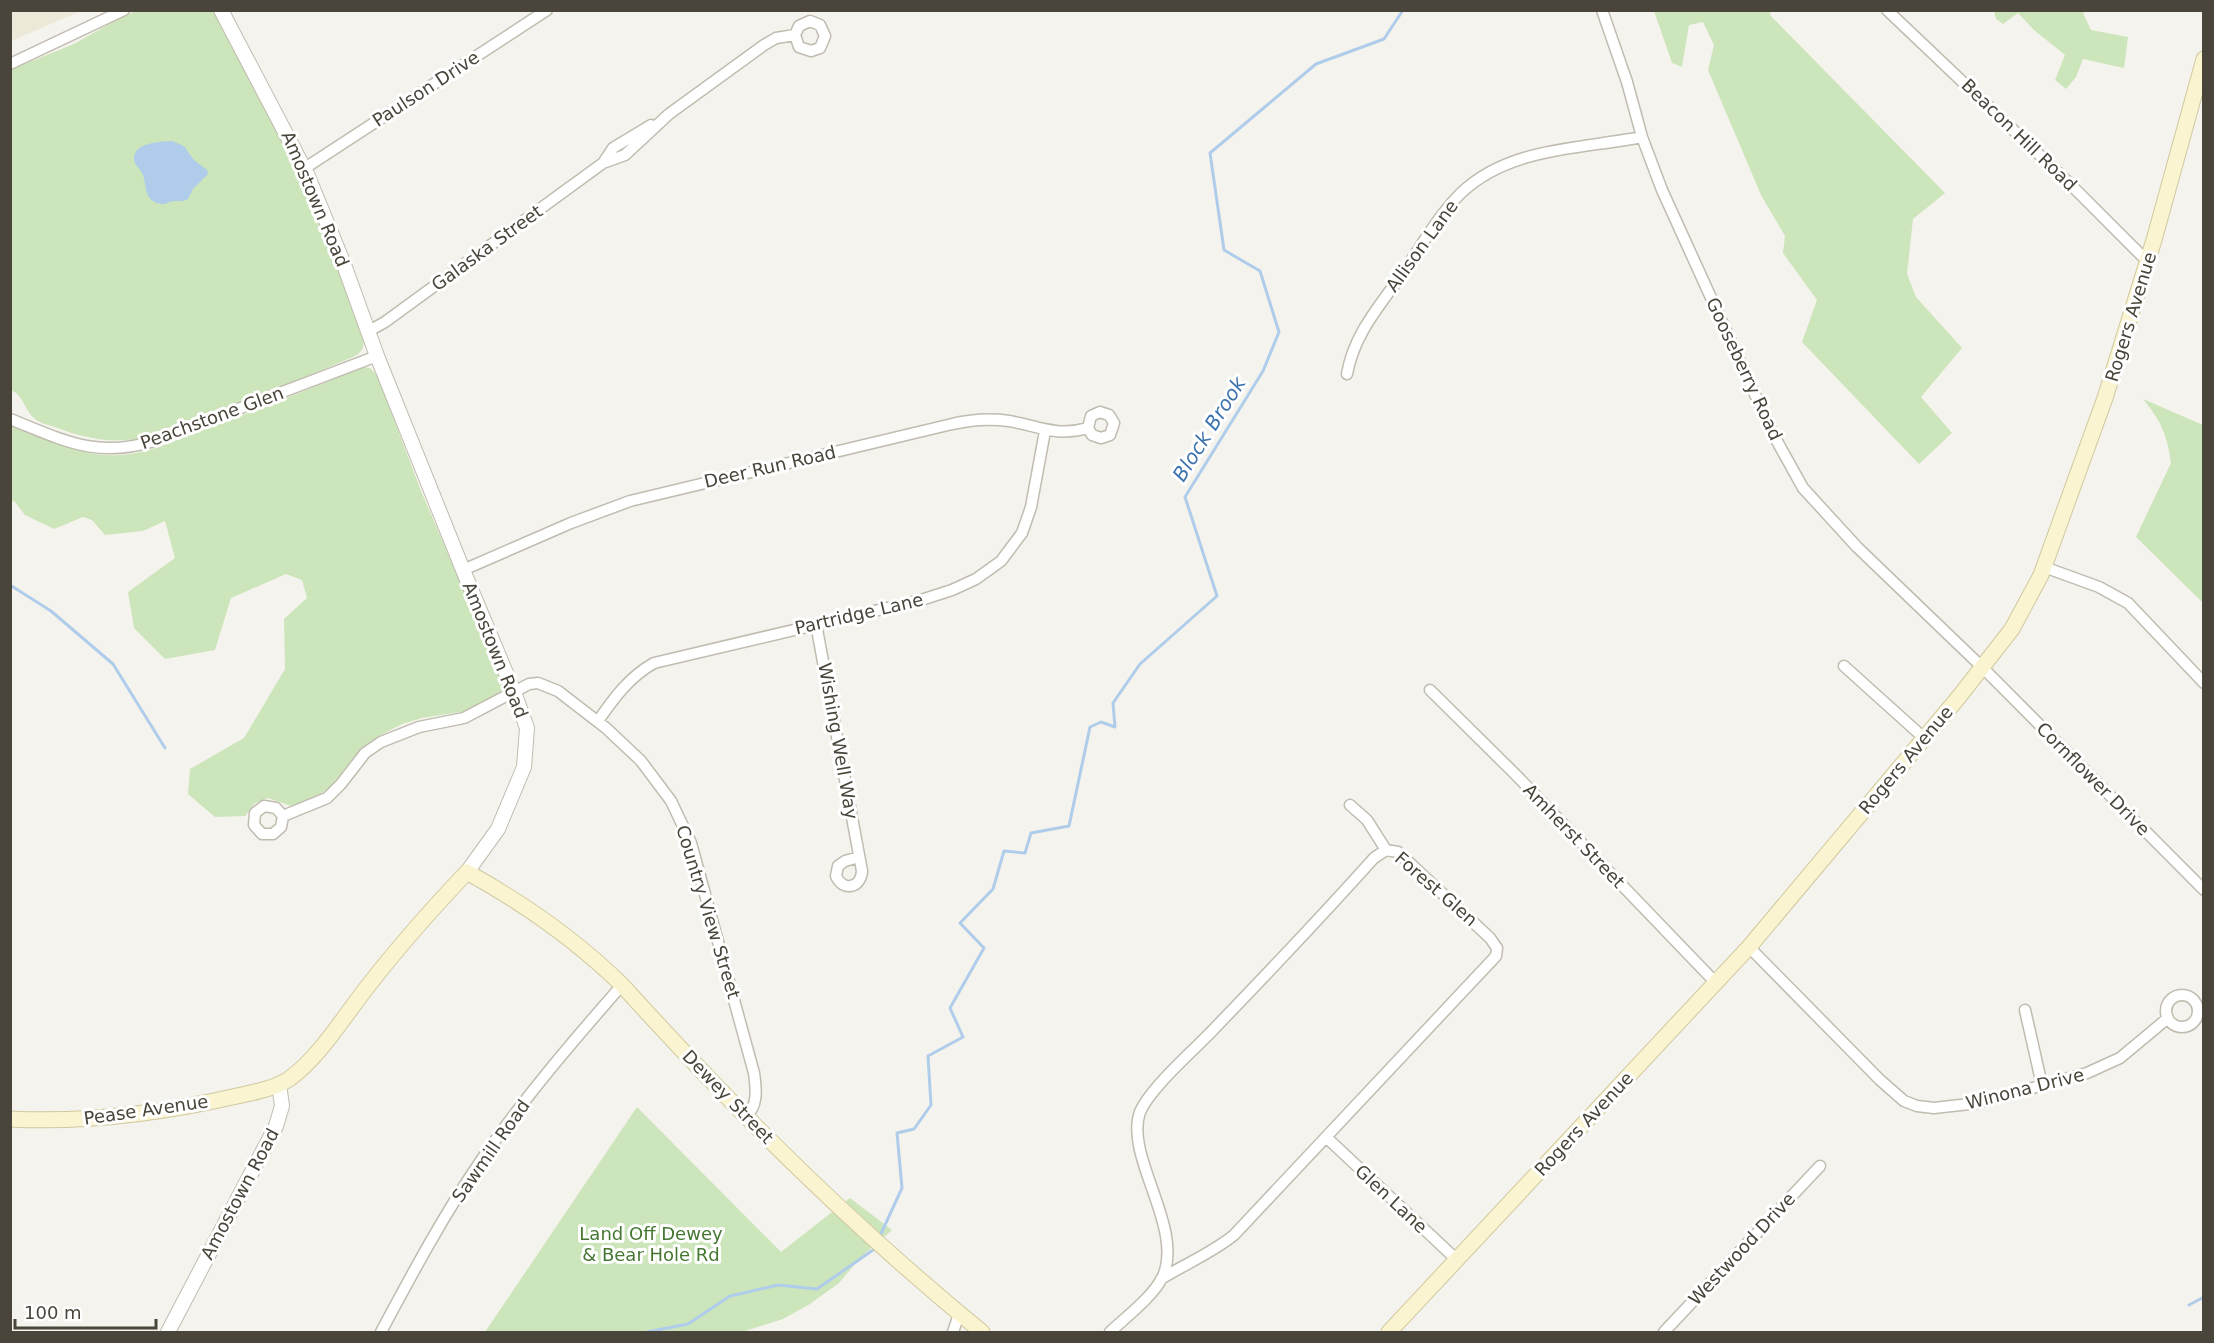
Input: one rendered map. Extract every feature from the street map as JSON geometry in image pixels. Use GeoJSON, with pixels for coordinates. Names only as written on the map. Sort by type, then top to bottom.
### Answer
{"type":"FeatureCollection","features":[{"type":"Feature","properties":{"kind":"main road","name":"Rogers Avenue"},"geometry":{"type":"LineString","coordinates":[[1389,1332],[1749,947],[1983,668],[2017,621],[2044,567],[2105,398],[2148,262],[2204,59]]}},
{"type":"Feature","properties":{"kind":"main road","name":"Dewey Street"},"geometry":{"type":"LineString","coordinates":[[467,872],[554,927],[622,985],[745,1117],[878,1241],[982,1332]]}},
{"type":"Feature","properties":{"kind":"main road","name":"Amostown Road"},"geometry":{"type":"LineString","coordinates":[[279,1084],[293,1076],[316,1052],[420,921],[467,872]]}},
{"type":"Feature","properties":{"kind":"main road","name":"Pease Avenue"},"geometry":{"type":"LineString","coordinates":[[10,1119],[65,1120],[140,1113],[224,1099],[279,1084]]}},
{"type":"Feature","properties":{"kind":"street"},"geometry":{"type":"LineString","coordinates":[[10,64],[124,10]]}},
{"type":"Feature","properties":{"kind":"street","name":"Amostown Road"},"geometry":{"type":"LineString","coordinates":[[221,10],[305,168],[377,356],[527,728],[524,767],[498,829],[467,872]]}},
{"type":"Feature","properties":{"kind":"street","name":"Paulson Drive"},"geometry":{"type":"LineString","coordinates":[[305,168],[547,10]]}},
{"type":"Feature","properties":{"kind":"street","name":"Gooseberry Road"},"geometry":{"type":"LineString","coordinates":[[1602,10],[1655,172],[1685,243],[1773,434],[1797,478],[1817,505],[1846,536],[1983,668]]}},
{"type":"Feature","properties":{"kind":"street","name":"Beacon Hill Road"},"geometry":{"type":"LineString","coordinates":[[1887,10],[2069,183],[2148,262]]}},
{"type":"Feature","properties":{"kind":"street","name":"Galaska Street"},"geometry":{"type":"LineString","coordinates":[[369,331],[386,322],[603,163],[617,145],[669,114],[770,41],[782,36],[795,35]]}},
{"type":"Feature","properties":{"kind":"street","name":"Allison Lane"},"geometry":{"type":"LineString","coordinates":[[1347,374],[1350,354],[1373,313],[1439,219],[1470,186],[1491,172],[1535,154],[1642,136]]}},
{"type":"Feature","properties":{"kind":"street","name":"Peachstone Glen"},"geometry":{"type":"LineString","coordinates":[[10,419],[79,445],[104,449],[129,447],[154,441],[377,356]]}},
{"type":"Feature","properties":{"kind":"street","name":"Deer Run Road"},"geometry":{"type":"LineString","coordinates":[[462,570],[588,516],[630,501],[961,422],[1000,420],[1044,431],[1069,432],[1088,428]]}},
{"type":"Feature","properties":{"kind":"street","name":"Partridge Lane"},"geometry":{"type":"LineString","coordinates":[[598,722],[626,684],[654,663],[940,594],[964,585],[993,568],[1016,543],[1027,521],[1044,431]]}},
{"type":"Feature","properties":{"kind":"street"},"geometry":{"type":"LineString","coordinates":[[2044,567],[2099,587],[2128,603],[2204,683]]}},
{"type":"Feature","properties":{"kind":"street","name":"Wishing Well Way"},"geometry":{"type":"LineString","coordinates":[[816,624],[859,857]]}},
{"type":"Feature","properties":{"kind":"street"},"geometry":{"type":"LineString","coordinates":[[1844,666],[1924,738]]}},
{"type":"Feature","properties":{"kind":"street","name":"Cornflower Drive"},"geometry":{"type":"LineString","coordinates":[[1983,668],[2204,890]]}},
{"type":"Feature","properties":{"kind":"street","name":"Country View Street"},"geometry":{"type":"LineString","coordinates":[[283,816],[327,798],[365,753],[381,742],[424,726],[464,718],[529,684],[545,685],[558,691],[628,747],[653,775],[671,801],[688,834],[754,1073],[756,1098],[751,1111],[745,1117]]}},
{"type":"Feature","properties":{"kind":"street","name":"Amherst Street"},"geometry":{"type":"LineString","coordinates":[[1430,690],[1516,775],[1716,983]]}},
{"type":"Feature","properties":{"kind":"street"},"geometry":{"type":"LineString","coordinates":[[1350,805],[1367,820],[1386,850]]}},
{"type":"Feature","properties":{"kind":"street","name":"Forest Glen"},"geometry":{"type":"LineString","coordinates":[[1110,1332],[1154,1290],[1165,1267],[1165,1238],[1157,1202],[1140,1147],[1138,1120],[1143,1106],[1172,1071],[1266,975],[1374,858],[1386,850],[1394,851],[1404,857],[1475,922],[1494,943],[1497,953],[1487,967],[1234,1235],[1219,1247],[1161,1279]]}},
{"type":"Feature","properties":{"kind":"street","name":"Winona Drive"},"geometry":{"type":"LineString","coordinates":[[1749,947],[1880,1080],[1911,1104],[1930,1108],[1978,1103],[2081,1075],[2110,1064],[2126,1054],[2168,1018]]}},
{"type":"Feature","properties":{"kind":"street","name":"Sawmill Road"},"geometry":{"type":"LineString","coordinates":[[381,1332],[428,1247],[483,1158],[559,1060],[622,985]]}},
{"type":"Feature","properties":{"kind":"street"},"geometry":{"type":"LineString","coordinates":[[2025,1010],[2042,1085]]}},
{"type":"Feature","properties":{"kind":"street","name":"Amostown Road"},"geometry":{"type":"LineString","coordinates":[[168,1332],[276,1126],[282,1106],[279,1084]]}},
{"type":"Feature","properties":{"kind":"street","name":"Glen Lane"},"geometry":{"type":"LineString","coordinates":[[1326,1137],[1457,1260]]}},
{"type":"Feature","properties":{"kind":"street","name":"Westwood Drive"},"geometry":{"type":"LineString","coordinates":[[1664,1332],[1820,1166]]}},
{"type":"Feature","properties":{"kind":"street"},"geometry":{"type":"LineString","coordinates":[[953,1332],[959,1314]]}},
{"type":"Feature","properties":{"kind":"shaded area"},"geometry":{"type":"Polygon","coordinates":[[[11,10],[81,10],[81,11],[11,41],[11,10]]]}},
{"type":"Feature","properties":{"kind":"green space"},"geometry":{"type":"Polygon","coordinates":[[[138,10],[213,11],[293,157],[325,233],[362,332],[364,344],[362,350],[353,357],[266,393],[137,439],[105,440],[75,434],[38,421],[19,396],[11,390],[10,70],[74,44],[138,10]]]}},
{"type":"Feature","properties":{"kind":"green space"},"geometry":{"type":"Polygon","coordinates":[[[1654,11],[1771,11],[1770,15],[1945,193],[1913,219],[1907,274],[1916,297],[1962,348],[1921,397],[1952,433],[1919,464],[1802,342],[1817,300],[1783,253],[1785,236],[1761,195],[1708,70],[1714,45],[1703,22],[1689,25],[1682,67],[1672,63],[1654,11]]]}},
{"type":"Feature","properties":{"kind":"green space"},"geometry":{"type":"Polygon","coordinates":[[[1994,11],[2085,11],[2083,13],[2091,30],[2128,37],[2124,68],[2083,59],[2076,77],[2066,89],[2055,80],[2065,55],[2034,30],[2018,13],[2003,24],[1996,19],[1994,11]]]}},
{"type":"Feature","properties":{"kind":"green space"},"geometry":{"type":"Polygon","coordinates":[[[363,367],[370,368],[377,375],[421,491],[503,682],[503,689],[498,695],[466,711],[422,718],[402,724],[377,737],[353,758],[331,787],[309,801],[291,806],[268,798],[255,803],[245,816],[215,817],[188,794],[190,769],[244,738],[285,669],[284,619],[307,598],[302,580],[286,574],[231,598],[215,650],[165,659],[134,628],[128,592],[175,558],[165,521],[143,531],[105,535],[92,520],[83,517],[54,529],[25,515],[14,501],[11,502],[10,425],[81,451],[106,455],[132,454],[170,443],[363,367]]]}},
{"type":"Feature","properties":{"kind":"green space"},"geometry":{"type":"Polygon","coordinates":[[[2143,399],[2203,425],[2203,603],[2136,537],[2171,463],[2162,428],[2143,399]]]}},
{"type":"Feature","properties":{"kind":"green space","name":"Land Off Dewey & Bear Hole Rd"},"geometry":{"type":"Polygon","coordinates":[[[637,1107],[781,1252],[850,1198],[892,1230],[860,1258],[839,1283],[810,1304],[783,1319],[742,1332],[485,1332],[637,1107]]]}},
{"type":"Feature","properties":{"kind":"water"},"geometry":{"type":"Polygon","coordinates":[[[172,141],[184,146],[194,160],[207,170],[208,174],[193,189],[188,199],[161,204],[149,197],[143,175],[134,160],[135,154],[142,146],[172,141]]]}},
{"type":"Feature","properties":{"kind":"waterway","name":"Block Brook"},"geometry":{"type":"LineString","coordinates":[[879,1238],[902,1188],[897,1133],[914,1129],[931,1105],[928,1056],[963,1037],[950,1008],[984,948],[960,923],[993,889],[1004,851],[1025,853],[1031,833],[1069,826],[1090,727],[1101,722],[1115,727],[1113,703],[1140,664],[1217,596],[1185,497],[1263,371],[1279,332],[1260,271],[1224,250],[1210,153],[1316,64],[1384,39],[1403,10]]}},
{"type":"Feature","properties":{"kind":"waterway"},"geometry":{"type":"LineString","coordinates":[[10,585],[51,611],[113,664],[165,748]]}},
{"type":"Feature","properties":{"kind":"waterway","name":"Block Brook"},"geometry":{"type":"LineString","coordinates":[[647,1332],[688,1324],[730,1296],[778,1285],[817,1289],[875,1247]]}},
{"type":"Feature","properties":{"kind":"waterway"},"geometry":{"type":"LineString","coordinates":[[2189,1305],[2204,1297]]}}]}
